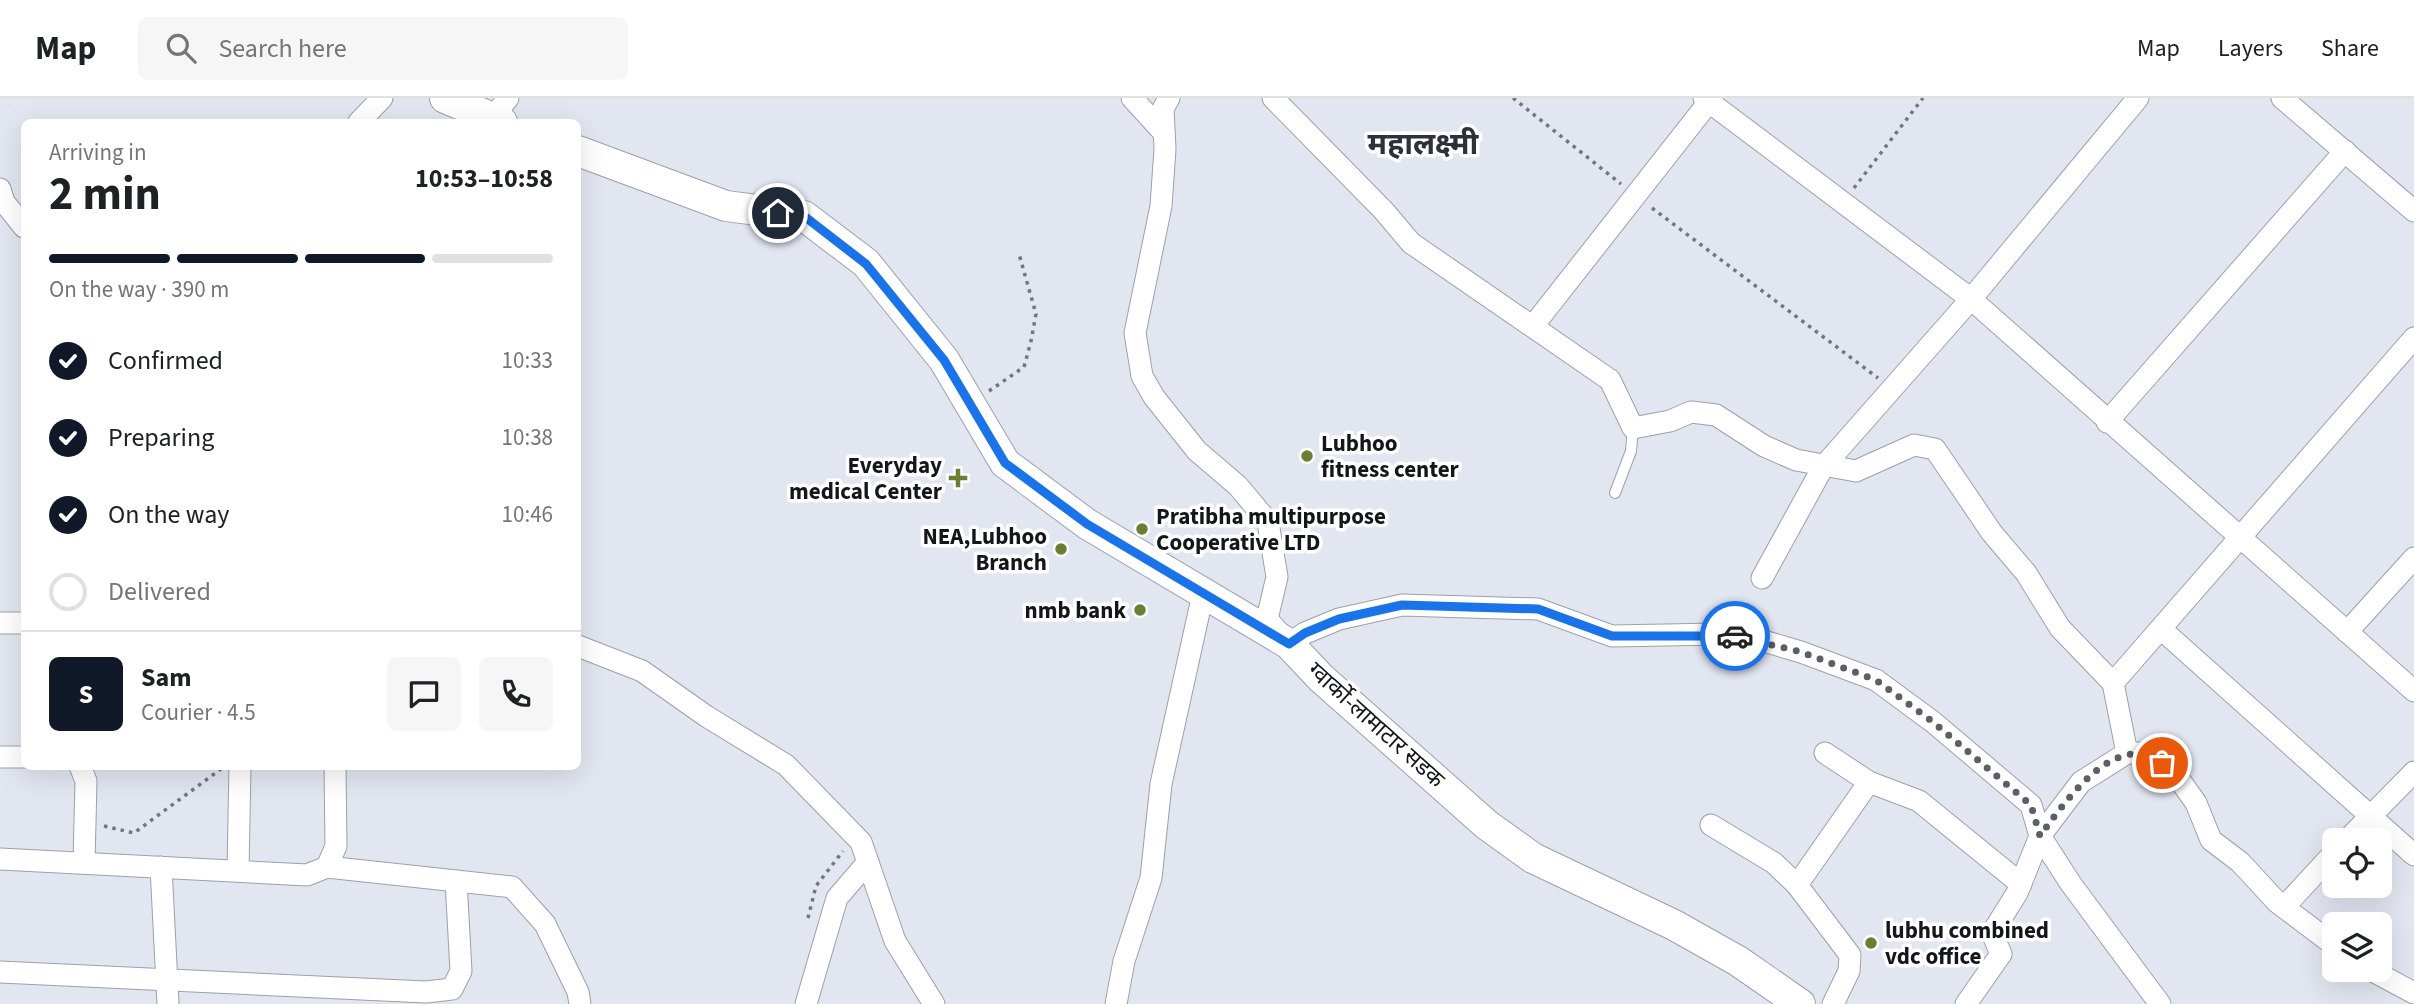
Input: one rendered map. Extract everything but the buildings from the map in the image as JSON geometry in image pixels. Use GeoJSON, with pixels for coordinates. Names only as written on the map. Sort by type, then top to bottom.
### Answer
{"type":"FeatureCollection","features":[{"type":"Feature","properties":{"kind":"main road"},"geometry":{"type":"LineString","coordinates":[[445,98],[501,113]]}},
{"type":"Feature","properties":{"kind":"main road","name":"ग्वार्को-लामाटार सडक"},"geometry":{"type":"LineString","coordinates":[[581,152],[726,206],[804,216],[866,264],[944,360],[1005,463],[1087,524],[1289,644],[1321,678],[1476,816],[1524,851],[1580,882],[1618,897],[1674,925],[1738,961],[1800,1004]]}},
{"type":"Feature","properties":{"kind":"street"},"geometry":{"type":"LineString","coordinates":[[362,119],[382,98]]}},
{"type":"Feature","properties":{"kind":"street"},"geometry":{"type":"LineString","coordinates":[[1132,98],[1164,133]]}},
{"type":"Feature","properties":{"kind":"street"},"geometry":{"type":"LineString","coordinates":[[1169,98],[1163,109],[1161,206],[1135,333],[1142,376],[1153,397],[1197,450],[1238,486],[1268,522],[1277,577],[1267,619],[1289,644],[1305,633],[1339,619],[1402,605],[1538,609],[1612,636],[1718,634],[1750,637],[1801,652],[1876,680],[1933,722],[2031,805],[2040,836],[2071,884],[2160,1004]]}},
{"type":"Feature","properties":{"kind":"street"},"geometry":{"type":"LineString","coordinates":[[1273,98],[1384,211],[1411,243],[1610,380],[1633,428],[1670,421],[1691,412],[1716,415],[1764,446],[1823,467],[1856,471],[1914,445],[1935,449],[1992,533],[2026,573],[2060,628],[2112,683],[2127,753]]}},
{"type":"Feature","properties":{"kind":"street"},"geometry":{"type":"LineString","coordinates":[[1762,579],[1823,467],[1971,299],[2138,98]]}},
{"type":"Feature","properties":{"kind":"street"},"geometry":{"type":"LineString","coordinates":[[2282,98],[2414,211]]}},
{"type":"Feature","properties":{"kind":"street"},"geometry":{"type":"LineString","coordinates":[[1534,327],[1708,99],[1971,299],[2240,540],[2414,691]]}},
{"type":"Feature","properties":{"kind":"street"},"geometry":{"type":"LineString","coordinates":[[2107,422],[2345,151]]}},
{"type":"Feature","properties":{"kind":"street"},"geometry":{"type":"LineString","coordinates":[[0,189],[4,202],[21,223]]}},
{"type":"Feature","properties":{"kind":"street"},"geometry":{"type":"LineString","coordinates":[[2112,683],[2240,540],[2414,338]]}},
{"type":"Feature","properties":{"kind":"street"},"geometry":{"type":"LineString","coordinates":[[2347,632],[2414,558]]}},
{"type":"Feature","properties":{"kind":"street"},"geometry":{"type":"LineString","coordinates":[[1116,1004],[1124,961],[1151,878],[1161,785],[1203,594]]}},
{"type":"Feature","properties":{"kind":"street"},"geometry":{"type":"LineString","coordinates":[[0,623],[21,624]]}},
{"type":"Feature","properties":{"kind":"street"},"geometry":{"type":"LineString","coordinates":[[2161,629],[2414,855]]}},
{"type":"Feature","properties":{"kind":"street"},"geometry":{"type":"LineString","coordinates":[[581,647],[642,671],[706,716],[786,765],[861,842],[895,942],[934,1004]]}},
{"type":"Feature","properties":{"kind":"street"},"geometry":{"type":"LineString","coordinates":[[1825,753],[1869,782],[1919,801],[2021,884]]}},
{"type":"Feature","properties":{"kind":"street"},"geometry":{"type":"LineString","coordinates":[[1966,1004],[2001,954],[1992,933],[2021,884],[2040,836],[2081,782],[2127,753],[2149,753],[2174,772],[2196,803],[2211,840],[2239,862],[2284,907],[2322,936]]}},
{"type":"Feature","properties":{"kind":"street"},"geometry":{"type":"LineString","coordinates":[[0,757],[21,757]]}},
{"type":"Feature","properties":{"kind":"street"},"geometry":{"type":"LineString","coordinates":[[82,770],[86,780],[84,863]]}},
{"type":"Feature","properties":{"kind":"street"},"geometry":{"type":"LineString","coordinates":[[237,870],[240,770]]}},
{"type":"Feature","properties":{"kind":"street"},"geometry":{"type":"LineString","coordinates":[[327,867],[336,846],[335,770]]}},
{"type":"Feature","properties":{"kind":"street"},"geometry":{"type":"LineString","coordinates":[[2358,828],[2414,772]]}},
{"type":"Feature","properties":{"kind":"street"},"geometry":{"type":"LineString","coordinates":[[1797,885],[1869,782]]}},
{"type":"Feature","properties":{"kind":"street"},"geometry":{"type":"LineString","coordinates":[[1711,825],[1774,863],[1797,885],[1850,955],[1849,971],[1833,1004]]}},
{"type":"Feature","properties":{"kind":"street"},"geometry":{"type":"LineString","coordinates":[[0,859],[307,874],[327,867],[512,887],[545,924],[580,1004]]}},
{"type":"Feature","properties":{"kind":"street"},"geometry":{"type":"LineString","coordinates":[[806,1004],[837,898],[868,862]]}},
{"type":"Feature","properties":{"kind":"street"},"geometry":{"type":"LineString","coordinates":[[2284,907],[2322,866]]}},
{"type":"Feature","properties":{"kind":"street"},"geometry":{"type":"LineString","coordinates":[[161,867],[168,1004]]}},
{"type":"Feature","properties":{"kind":"street"},"geometry":{"type":"LineString","coordinates":[[0,972],[426,992],[452,989],[461,971],[456,881]]}},
{"type":"Feature","properties":{"kind":"street"},"geometry":{"type":"LineString","coordinates":[[2392,981],[2414,993]]}},
{"type":"Feature","properties":{"kind":"lane"},"geometry":{"type":"LineString","coordinates":[[1615,493],[1630,450],[1633,428]]}},
{"type":"Feature","properties":{"kind":"path"},"geometry":{"type":"LineString","coordinates":[[1513,98],[1635,195],[1891,387]]}},
{"type":"Feature","properties":{"kind":"path"},"geometry":{"type":"LineString","coordinates":[[1842,203],[1923,98]]}},
{"type":"Feature","properties":{"kind":"path"},"geometry":{"type":"LineString","coordinates":[[967,399],[996,388],[1024,367],[1036,314],[1020,254]]}},
{"type":"Feature","properties":{"kind":"path"},"geometry":{"type":"LineString","coordinates":[[85,821],[134,833],[219,770]]}},
{"type":"Feature","properties":{"kind":"way so far"},"geometry":{"type":"LineString","coordinates":[[1735,636],[1750,637],[1801,652],[1876,680],[1933,722],[2031,805],[2040,836],[2081,782],[2127,753],[2149,753],[2162,763]]}},
{"type":"Feature","properties":{"kind":"place","name":"Lubhoo fitness center"},"geometry":{"type":"Point","coordinates":[1307,456]}},
{"type":"Feature","properties":{"kind":"place","name":"Everyday medical Center"},"geometry":{"type":"Point","coordinates":[958,478]}},
{"type":"Feature","properties":{"kind":"place","name":"Pratibha multipurpose Cooperative LTD"},"geometry":{"type":"Point","coordinates":[1142,529]}},
{"type":"Feature","properties":{"kind":"place","name":"NEA,Lubhoo Branch"},"geometry":{"type":"Point","coordinates":[1061,549]}},
{"type":"Feature","properties":{"kind":"place","name":"nmb bank"},"geometry":{"type":"Point","coordinates":[1140,610]}},
{"type":"Feature","properties":{"kind":"place","name":"lubhu combined vdc office"},"geometry":{"type":"Point","coordinates":[1871,943]}},
{"type":"Feature","properties":{"kind":"district","name":"महालक्ष्मी"},"geometry":{"type":"Point","coordinates":[1423,144]}},
{"type":"Feature","properties":{"kind":"route"},"geometry":{"type":"LineString","coordinates":[[778,213],[804,216],[866,264],[944,360],[1005,463],[1087,524],[1132,553],[1289,644],[1305,633],[1339,619],[1402,605],[1452,604],[1538,609],[1612,636],[1735,636]]}}]}
